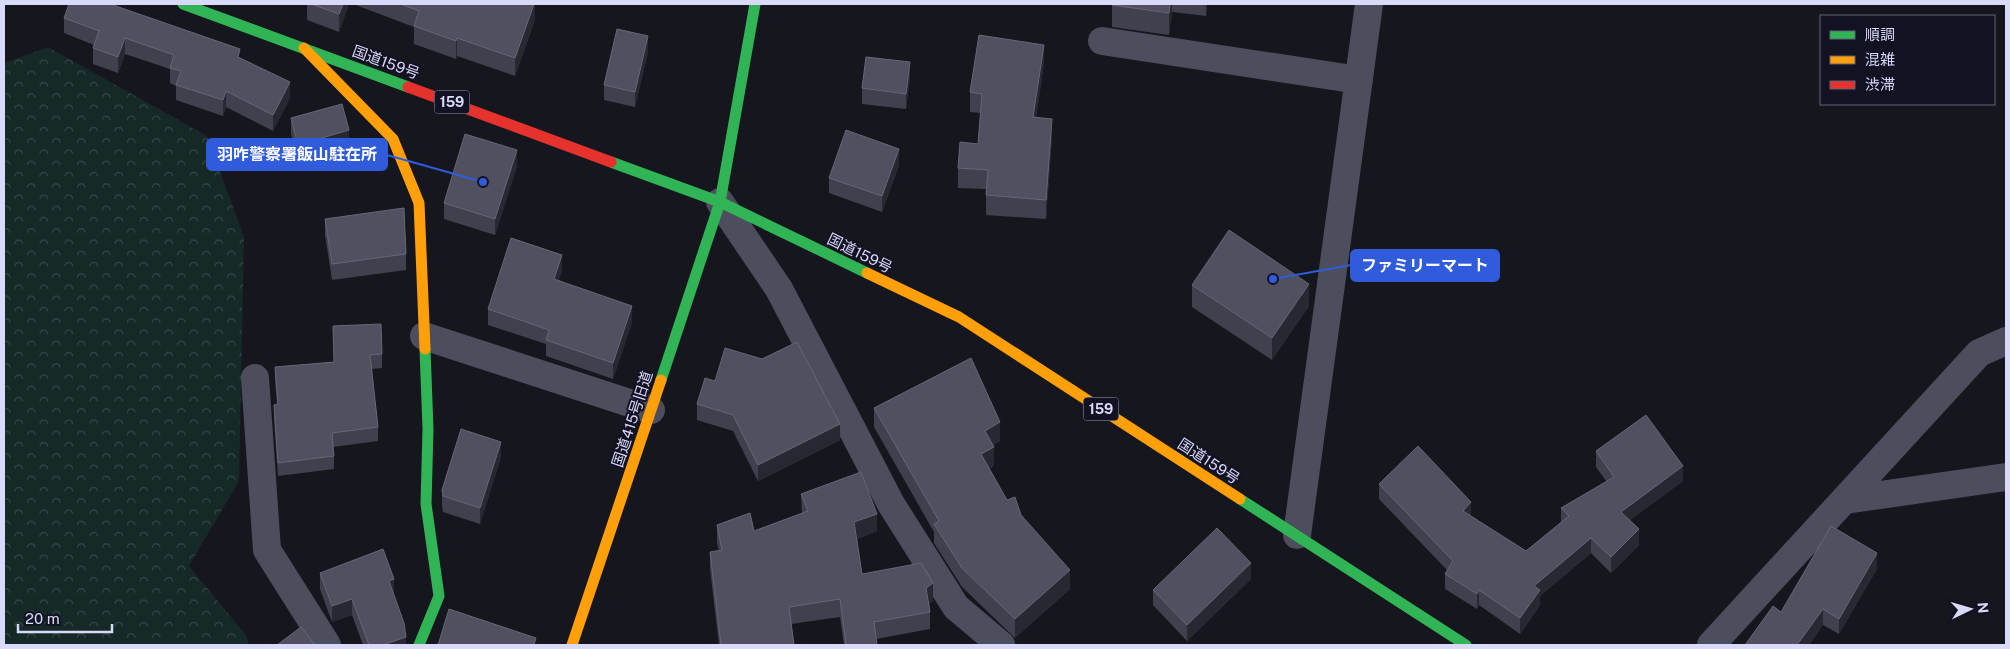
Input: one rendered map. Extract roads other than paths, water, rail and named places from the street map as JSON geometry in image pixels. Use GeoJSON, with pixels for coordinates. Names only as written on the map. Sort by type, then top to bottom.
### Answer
{"type":"FeatureCollection","features":[{"type":"Feature","properties":{"kind":"main road","name":"国道159号"},"geometry":{"type":"LineString","coordinates":[[183,4],[720,202],[959,317],[1466,645]]}},
{"type":"Feature","properties":{"kind":"main road","name":"国道415号旧道"},"geometry":{"type":"LineString","coordinates":[[572,645],[720,202],[755,4]]}},
{"type":"Feature","properties":{"kind":"main road"},"geometry":{"type":"LineString","coordinates":[[304,48],[393,139],[419,203],[428,429],[426,504],[439,596],[418,645]]}},
{"type":"Feature","properties":{"kind":"street"},"geometry":{"type":"LineString","coordinates":[[1297,535],[1369,4]]}},
{"type":"Feature","properties":{"kind":"street"},"geometry":{"type":"LineString","coordinates":[[1102,41],[1359,80]]}},
{"type":"Feature","properties":{"kind":"street"},"geometry":{"type":"LineString","coordinates":[[720,202],[779,289],[891,504],[956,607],[1001,645]]}},
{"type":"Feature","properties":{"kind":"street"},"geometry":{"type":"LineString","coordinates":[[1711,645],[2006,325]]}},
{"type":"Feature","properties":{"kind":"street"},"geometry":{"type":"LineString","coordinates":[[424,336],[651,410]]}},
{"type":"Feature","properties":{"kind":"street"},"geometry":{"type":"LineString","coordinates":[[1979,353],[2006,342]]}},
{"type":"Feature","properties":{"kind":"street"},"geometry":{"type":"LineString","coordinates":[[255,378],[267,550],[327,645]]}},
{"type":"Feature","properties":{"kind":"street"},"geometry":{"type":"LineString","coordinates":[[1846,500],[2006,477]]}},
{"type":"Feature","properties":{"kind":"place","name":"羽咋警察署飯山駐在所"},"geometry":{"type":"Point","coordinates":[483,182]}},
{"type":"Feature","properties":{"kind":"place","name":"ファミリーマート"},"geometry":{"type":"Point","coordinates":[1273,279]}}]}
